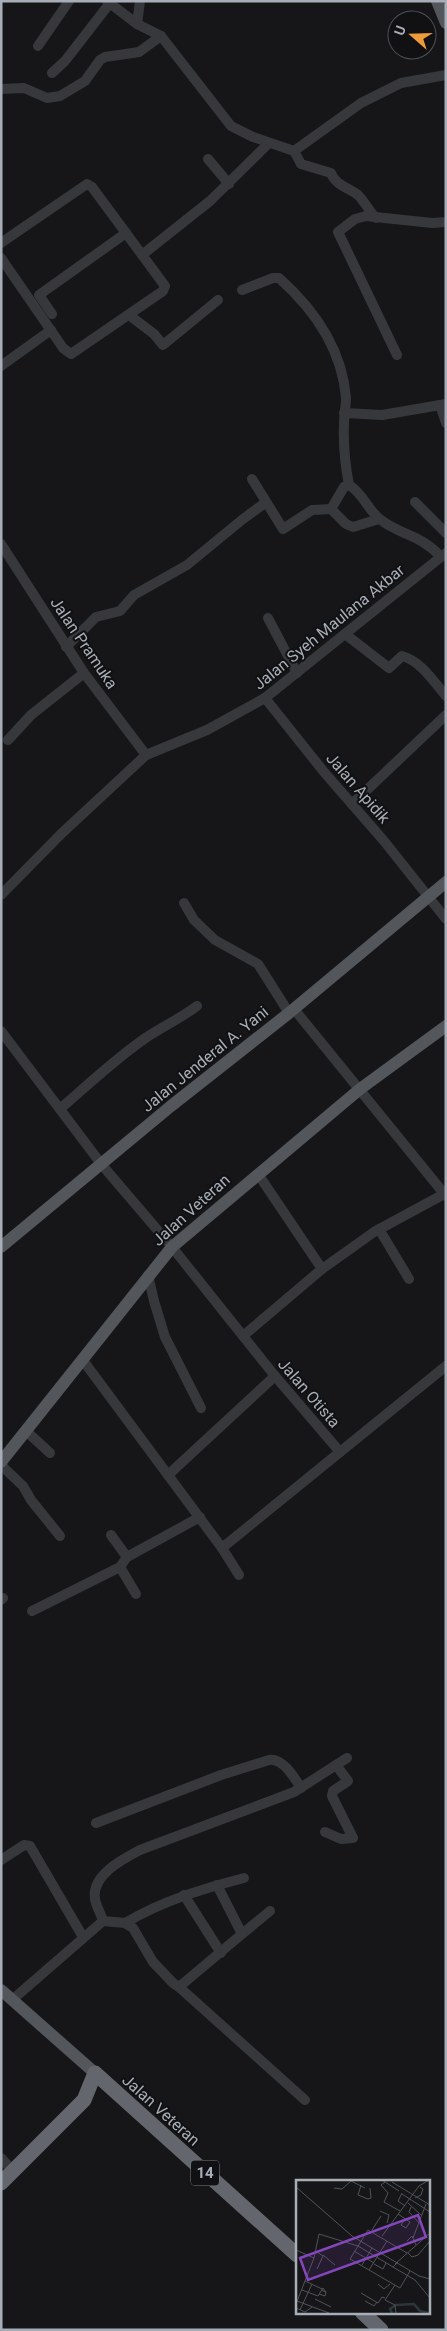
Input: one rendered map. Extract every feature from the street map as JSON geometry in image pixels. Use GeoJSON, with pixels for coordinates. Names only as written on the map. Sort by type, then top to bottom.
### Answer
{"type":"FeatureCollection","features":[{"type":"Feature","properties":{"kind":"highway","name":"Jalan Veteran"},"geometry":{"type":"LineString","coordinates":[[94,2073],[296,2254]]}},
{"type":"Feature","properties":{"kind":"highway"},"geometry":{"type":"LineString","coordinates":[[1,2182],[84,2100],[94,2073]]}},
{"type":"Feature","properties":{"kind":"highway"},"geometry":{"type":"LineString","coordinates":[[84,2100],[113,2090]]}},
{"type":"Feature","properties":{"kind":"highway"},"geometry":{"type":"LineString","coordinates":[[364,2314],[381,2330]]}},
{"type":"Feature","properties":{"kind":"main road"},"geometry":{"type":"LineString","coordinates":[[437,1],[446,22]]}},
{"type":"Feature","properties":{"kind":"main road","name":"Jalan Jenderal A. Yani"},"geometry":{"type":"LineString","coordinates":[[1,1247],[171,1106],[292,1011],[446,882]]}},
{"type":"Feature","properties":{"kind":"main road","name":"Jalan Veteran"},"geometry":{"type":"LineString","coordinates":[[1,1464],[148,1275],[172,1247],[360,1090],[446,1026]]}},
{"type":"Feature","properties":{"kind":"main road","name":"Jalan Veteran"},"geometry":{"type":"LineString","coordinates":[[1,1990],[94,2073]]}},
{"type":"Feature","properties":{"kind":"street"},"geometry":{"type":"LineString","coordinates":[[38,46],[69,1]]}},
{"type":"Feature","properties":{"kind":"street"},"geometry":{"type":"LineString","coordinates":[[137,24],[140,1]]}},
{"type":"Feature","properties":{"kind":"street"},"geometry":{"type":"LineString","coordinates":[[52,73],[65,61],[109,2],[137,24],[162,36],[231,126],[269,143],[294,151],[301,164],[331,173],[334,181],[359,196],[369,212],[376,218]]}},
{"type":"Feature","properties":{"kind":"street"},"geometry":{"type":"LineString","coordinates":[[1,89],[24,88],[47,98],[60,96],[85,81],[100,60],[105,57],[139,52],[162,36]]}},
{"type":"Feature","properties":{"kind":"street"},"geometry":{"type":"LineString","coordinates":[[294,151],[361,103],[401,83],[446,75]]}},
{"type":"Feature","properties":{"kind":"street"},"geometry":{"type":"LineString","coordinates":[[142,255],[194,215],[229,184],[269,143]]}},
{"type":"Feature","properties":{"kind":"street"},"geometry":{"type":"LineString","coordinates":[[208,159],[229,184]]}},
{"type":"Feature","properties":{"kind":"street"},"geometry":{"type":"LineString","coordinates":[[1,243],[87,184],[92,187],[165,283],[165,289],[71,354],[63,348],[1,258]]}},
{"type":"Feature","properties":{"kind":"street"},"geometry":{"type":"LineString","coordinates":[[397,355],[338,232],[355,219],[366,216],[446,222]]}},
{"type":"Feature","properties":{"kind":"street"},"geometry":{"type":"LineString","coordinates":[[52,314],[39,295],[126,232]]}},
{"type":"Feature","properties":{"kind":"street"},"geometry":{"type":"LineString","coordinates":[[242,290],[273,278],[280,278],[298,294],[320,322],[341,365],[346,400],[344,459],[350,485],[358,490],[379,520],[423,540],[444,554]]}},
{"type":"Feature","properties":{"kind":"street"},"geometry":{"type":"LineString","coordinates":[[129,315],[154,334],[162,345],[218,300]]}},
{"type":"Feature","properties":{"kind":"street"},"geometry":{"type":"LineString","coordinates":[[1,366],[51,330]]}},
{"type":"Feature","properties":{"kind":"street"},"geometry":{"type":"LineString","coordinates":[[344,418],[382,415],[442,406],[445,422]]}},
{"type":"Feature","properties":{"kind":"street"},"geometry":{"type":"LineString","coordinates":[[252,479],[283,529],[312,510],[331,509],[346,524],[353,528],[379,520]]}},
{"type":"Feature","properties":{"kind":"street"},"geometry":{"type":"LineString","coordinates":[[331,509],[344,487],[350,485]]}},
{"type":"Feature","properties":{"kind":"street"},"geometry":{"type":"LineString","coordinates":[[414,502],[446,532]]}},
{"type":"Feature","properties":{"kind":"street"},"geometry":{"type":"LineString","coordinates":[[66,647],[96,618],[120,611],[134,595],[187,565],[243,519],[266,504]]}},
{"type":"Feature","properties":{"kind":"street","name":"Jalan Pramuka"},"geometry":{"type":"LineString","coordinates":[[1,544],[66,647],[146,755]]}},
{"type":"Feature","properties":{"kind":"street","name":"Jalan Syeh Maulana Akbar"},"geometry":{"type":"LineString","coordinates":[[146,755],[207,730],[265,698],[444,554]]}},
{"type":"Feature","properties":{"kind":"street"},"geometry":{"type":"LineString","coordinates":[[268,618],[297,673]]}},
{"type":"Feature","properties":{"kind":"street"},"geometry":{"type":"LineString","coordinates":[[345,634],[389,668],[402,656],[412,660],[446,696]]}},
{"type":"Feature","properties":{"kind":"street"},"geometry":{"type":"LineString","coordinates":[[8,740],[31,715],[84,673]]}},
{"type":"Feature","properties":{"kind":"street","name":"Jalan Apidik"},"geometry":{"type":"LineString","coordinates":[[265,698],[446,919]]}},
{"type":"Feature","properties":{"kind":"street"},"geometry":{"type":"LineString","coordinates":[[352,804],[446,715]]}},
{"type":"Feature","properties":{"kind":"street"},"geometry":{"type":"LineString","coordinates":[[1,895],[61,834],[146,755]]}},
{"type":"Feature","properties":{"kind":"street"},"geometry":{"type":"LineString","coordinates":[[184,903],[194,920],[215,940],[258,964],[292,1011],[445,1194],[379,1229],[322,1269],[243,1336]]}},
{"type":"Feature","properties":{"kind":"street"},"geometry":{"type":"LineString","coordinates":[[60,1109],[107,1067],[148,1036],[197,1006]]}},
{"type":"Feature","properties":{"kind":"street","name":"Jalan Otista"},"geometry":{"type":"LineString","coordinates":[[1,1031],[102,1165],[172,1247],[275,1376],[340,1452],[446,1366]]}},
{"type":"Feature","properties":{"kind":"street"},"geometry":{"type":"LineString","coordinates":[[258,1174],[322,1269]]}},
{"type":"Feature","properties":{"kind":"street"},"geometry":{"type":"LineString","coordinates":[[379,1229],[409,1279]]}},
{"type":"Feature","properties":{"kind":"street"},"geometry":{"type":"LineString","coordinates":[[148,1275],[165,1337],[201,1408]]}},
{"type":"Feature","properties":{"kind":"street"},"geometry":{"type":"LineString","coordinates":[[82,1359],[200,1517],[222,1548],[238,1576]]}},
{"type":"Feature","properties":{"kind":"street"},"geometry":{"type":"LineString","coordinates":[[168,1475],[275,1376]]}},
{"type":"Feature","properties":{"kind":"street"},"geometry":{"type":"LineString","coordinates":[[26,1431],[50,1452]]}},
{"type":"Feature","properties":{"kind":"street"},"geometry":{"type":"LineString","coordinates":[[222,1548],[340,1452]]}},
{"type":"Feature","properties":{"kind":"street"},"geometry":{"type":"LineString","coordinates":[[1,1464],[24,1486],[30,1500],[60,1536]]}},
{"type":"Feature","properties":{"kind":"street"},"geometry":{"type":"LineString","coordinates":[[32,1610],[120,1567],[127,1557],[200,1517]]}},
{"type":"Feature","properties":{"kind":"street"},"geometry":{"type":"LineString","coordinates":[[111,1535],[127,1557]]}},
{"type":"Feature","properties":{"kind":"street"},"geometry":{"type":"LineString","coordinates":[[120,1567],[136,1594]]}},
{"type":"Feature","properties":{"kind":"street"},"geometry":{"type":"LineString","coordinates":[[103,1921],[94,1892],[97,1883],[119,1862],[140,1850],[262,1805],[301,1788],[347,1758]]}},
{"type":"Feature","properties":{"kind":"street"},"geometry":{"type":"LineString","coordinates":[[96,1823],[221,1775],[273,1759],[284,1766],[301,1788]]}},
{"type":"Feature","properties":{"kind":"street"},"geometry":{"type":"LineString","coordinates":[[325,1832],[341,1839],[353,1838],[332,1796],[333,1791],[348,1781],[336,1765]]}},
{"type":"Feature","properties":{"kind":"street"},"geometry":{"type":"LineString","coordinates":[[1,1860],[24,1845],[30,1846],[83,1937]]}},
{"type":"Feature","properties":{"kind":"street"},"geometry":{"type":"LineString","coordinates":[[125,1923],[154,1906],[184,1895],[244,1878]]}},
{"type":"Feature","properties":{"kind":"street"},"geometry":{"type":"LineString","coordinates":[[217,1885],[242,1934]]}},
{"type":"Feature","properties":{"kind":"street"},"geometry":{"type":"LineString","coordinates":[[184,1895],[221,1953]]}},
{"type":"Feature","properties":{"kind":"street"},"geometry":{"type":"LineString","coordinates":[[179,1987],[270,1911]]}},
{"type":"Feature","properties":{"kind":"street"},"geometry":{"type":"LineString","coordinates":[[12,2000],[103,1921],[125,1923],[139,1935],[153,1962],[172,1984],[179,1987],[305,2100]]}},
{"type":"Feature","properties":{"kind":"street"},"geometry":{"type":"LineString","coordinates":[[1,2158],[13,2171]]}}]}
